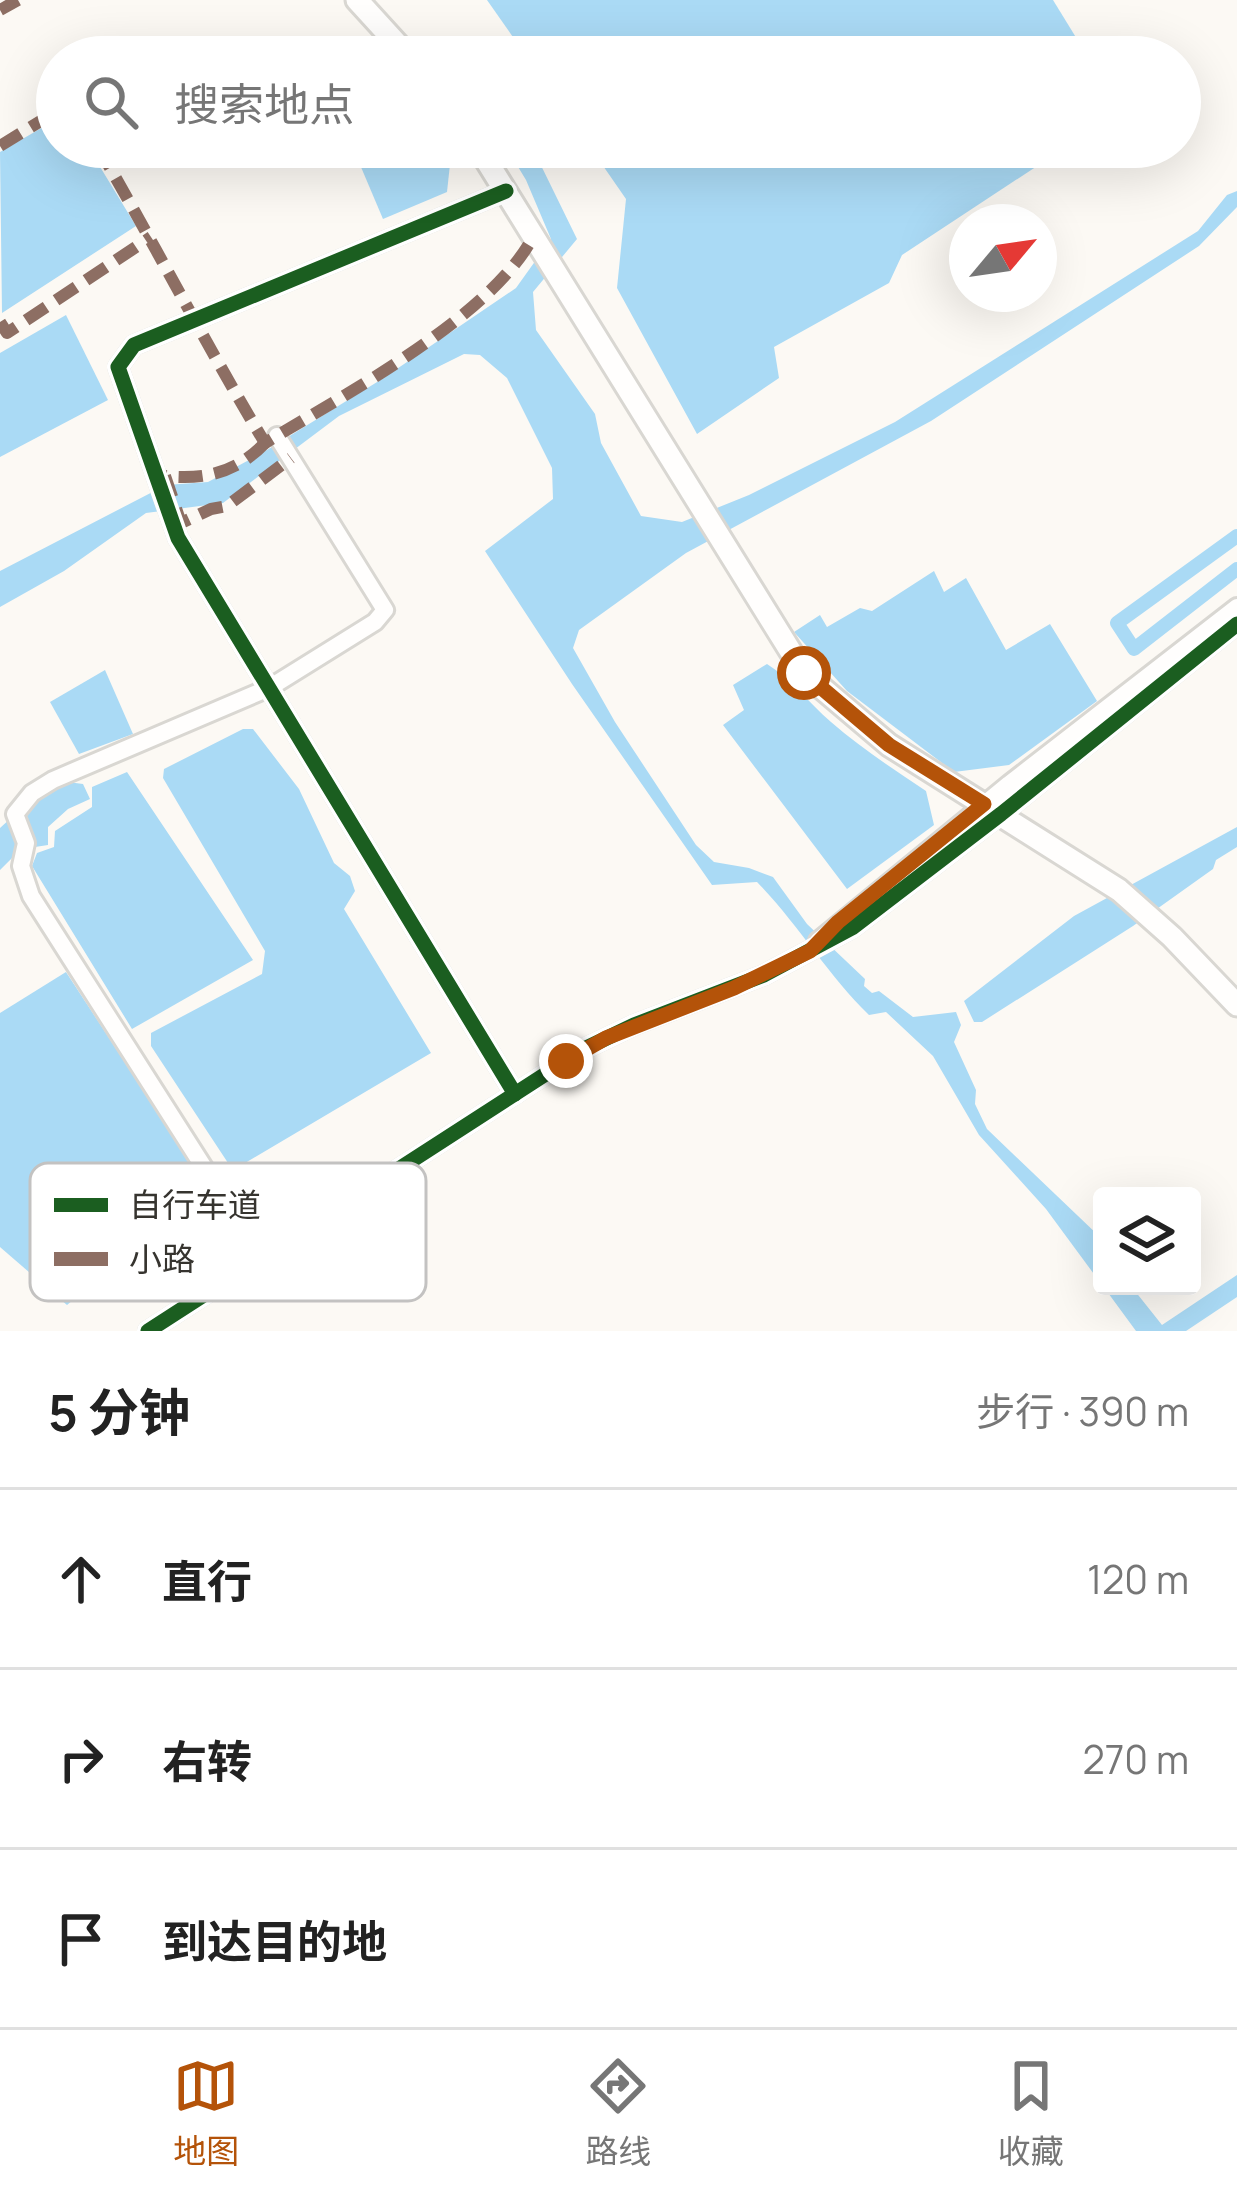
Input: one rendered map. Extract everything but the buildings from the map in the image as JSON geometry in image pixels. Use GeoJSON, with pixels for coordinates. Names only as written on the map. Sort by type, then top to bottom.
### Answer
{"type":"FeatureCollection","features":[{"type":"Feature","properties":{"kind":"main road"},"geometry":{"type":"LineString","coordinates":[[357,0],[390,36]]}},
{"type":"Feature","properties":{"kind":"main road"},"geometry":{"type":"LineString","coordinates":[[491,168],[804,673],[889,745],[1119,890],[1237,1005]]}},
{"type":"Feature","properties":{"kind":"street"},"geometry":{"type":"LineString","coordinates":[[506,191],[134,346],[118,367],[178,538],[515,1094]]}},
{"type":"Feature","properties":{"kind":"street"},"geometry":{"type":"LineString","coordinates":[[201,1163],[31,896],[20,866],[26,843],[15,814],[53,779],[269,688],[375,622],[385,610],[277,436]]}},
{"type":"Feature","properties":{"kind":"street"},"geometry":{"type":"LineString","coordinates":[[410,1163],[606,1038],[749,981],[873,913],[1237,607]]}},
{"type":"Feature","properties":{"kind":"street"},"geometry":{"type":"LineString","coordinates":[[993,809],[1237,624]]}},
{"type":"Feature","properties":{"kind":"street"},"geometry":{"type":"LineString","coordinates":[[148,1331],[197,1301]]}},
{"type":"Feature","properties":{"kind":"water"},"geometry":{"type":"Polygon","coordinates":[[[487,0],[1053,0],[1075,36],[512,36],[487,0]]]}},
{"type":"Feature","properties":{"kind":"water"},"geometry":{"type":"Polygon","coordinates":[[[36,131],[36,168],[101,168],[136,226],[2,313],[0,152],[36,131]]]}},
{"type":"Feature","properties":{"kind":"water"},"geometry":{"type":"Polygon","coordinates":[[[361,168],[450,168],[447,192],[383,219],[361,168]]]}},
{"type":"Feature","properties":{"kind":"water"},"geometry":{"type":"Polygon","coordinates":[[[519,168],[542,168],[577,239],[533,292],[536,330],[595,414],[601,443],[641,516],[682,522],[749,495],[895,422],[1198,231],[1227,195],[1237,191],[1237,207],[1199,246],[931,421],[686,553],[579,630],[573,648],[696,845],[714,862],[773,877],[807,924],[865,979],[864,986],[872,993],[879,991],[913,1017],[956,1012],[961,1025],[954,1042],[987,1129],[1093,1230],[1093,1273],[1046,1209],[979,1135],[933,1056],[886,1012],[869,1015],[757,882],[712,885],[572,684],[485,551],[553,499],[552,468],[507,378],[480,355],[464,354],[339,416],[223,503],[146,513],[64,571],[0,607],[0,571],[166,485],[208,482],[262,453],[516,288],[551,239],[519,168]]]}},
{"type":"Feature","properties":{"kind":"water"},"geometry":{"type":"Polygon","coordinates":[[[605,168],[1034,168],[979,204],[949,204],[949,224],[902,255],[889,283],[774,347],[779,378],[697,434],[617,288],[626,199],[605,168]]]}},
{"type":"Feature","properties":{"kind":"water"},"geometry":{"type":"Polygon","coordinates":[[[66,315],[108,400],[0,457],[0,353],[66,315]]]}},
{"type":"Feature","properties":{"kind":"water"},"geometry":{"type":"Polygon","coordinates":[[[934,571],[944,592],[966,578],[1006,650],[1050,624],[1097,701],[1009,765],[954,772],[847,691],[794,632],[820,615],[827,627],[860,608],[872,611],[934,571]]]}},
{"type":"Feature","properties":{"kind":"water"},"geometry":{"type":"Polygon","coordinates":[[[767,664],[842,732],[926,791],[934,825],[847,889],[723,725],[744,710],[733,685],[767,664]]]}},
{"type":"Feature","properties":{"kind":"water"},"geometry":{"type":"Polygon","coordinates":[[[105,670],[133,734],[79,754],[50,702],[105,670]]]}},
{"type":"Feature","properties":{"kind":"water"},"geometry":{"type":"Polygon","coordinates":[[[243,729],[253,729],[299,789],[334,863],[350,876],[355,891],[344,909],[431,1053],[245,1163],[228,1163],[151,1046],[151,1033],[262,974],[265,951],[163,778],[164,769],[243,729]]]}},
{"type":"Feature","properties":{"kind":"water"},"geometry":{"type":"Polygon","coordinates":[[[127,772],[253,960],[132,1029],[32,866],[37,853],[54,847],[55,831],[92,807],[92,787],[127,772]]]}},
{"type":"Feature","properties":{"kind":"water"},"geometry":{"type":"Polygon","coordinates":[[[68,782],[83,784],[90,799],[68,809],[48,827],[48,845],[35,847],[34,837],[18,840],[14,856],[0,870],[0,828],[33,798],[68,782]]]}},
{"type":"Feature","properties":{"kind":"water"},"geometry":{"type":"Polygon","coordinates":[[[1237,827],[1237,847],[1216,860],[1213,869],[1133,926],[982,1022],[974,1022],[964,1001],[1074,916],[1237,827]]]}},
{"type":"Feature","properties":{"kind":"water"},"geometry":{"type":"Polygon","coordinates":[[[66,972],[191,1163],[30,1163],[30,1273],[0,1247],[0,1013],[66,972]]]}},
{"type":"Feature","properties":{"kind":"water"},"geometry":{"type":"Polygon","coordinates":[[[1237,1275],[1237,1297],[1186,1331],[1136,1331],[1110,1295],[1138,1295],[1162,1325],[1237,1275]]]}},
{"type":"Feature","properties":{"kind":"waterway"},"geometry":{"type":"LineString","coordinates":[[1237,536],[1117,623],[1134,649],[1237,569]]}},
{"type":"Feature","properties":{"kind":"marked path"},"geometry":{"type":"LineString","coordinates":[[0,10],[18,0]]}},
{"type":"Feature","properties":{"kind":"marked path"},"geometry":{"type":"LineString","coordinates":[[0,146],[36,124]]}},
{"type":"Feature","properties":{"kind":"marked path"},"geometry":{"type":"LineString","coordinates":[[110,168],[265,443],[452,324],[514,265],[534,235]]}},
{"type":"Feature","properties":{"kind":"marked path"},"geometry":{"type":"LineString","coordinates":[[0,322],[7,333],[151,237]]}},
{"type":"Feature","properties":{"kind":"marked path"},"geometry":{"type":"LineString","coordinates":[[265,443],[219,472],[165,476],[181,523],[227,506],[291,458]]}},
{"type":"Feature","properties":{"kind":"cycle path"},"geometry":{"type":"LineString","coordinates":[[506,191],[134,345],[118,367],[178,538],[515,1094]]}},
{"type":"Feature","properties":{"kind":"cycle path"},"geometry":{"type":"LineString","coordinates":[[408,1163],[586,1048],[764,975],[852,928],[1237,624]]}},
{"type":"Feature","properties":{"kind":"cycle path"},"geometry":{"type":"LineString","coordinates":[[148,1331],[194,1301]]}},
{"type":"Feature","properties":{"kind":"route"},"geometry":{"type":"LineString","coordinates":[[566,1061],[606,1038],[734,988],[810,951],[821,936],[984,804],[889,745],[804,673]]}}]}
